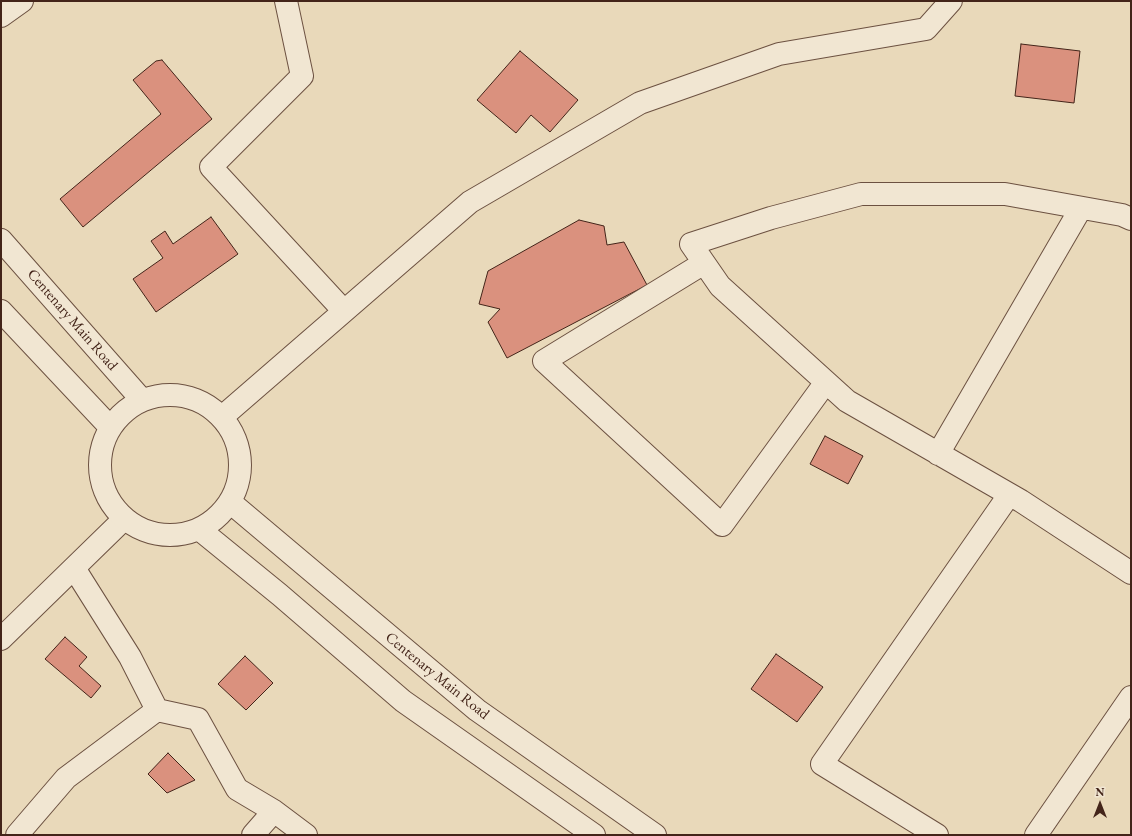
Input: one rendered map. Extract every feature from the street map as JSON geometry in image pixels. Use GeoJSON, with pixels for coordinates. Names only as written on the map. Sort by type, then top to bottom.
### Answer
{"type":"FeatureCollection","features":[{"type":"Feature","properties":{"kind":"street"},"geometry":{"type":"LineString","coordinates":[[1,16],[22,1]]}},
{"type":"Feature","properties":{"kind":"street"},"geometry":{"type":"LineString","coordinates":[[286,1],[302,76],[211,167],[343,310]]}},
{"type":"Feature","properties":{"kind":"street"},"geometry":{"type":"LineString","coordinates":[[222,417],[343,310],[470,202],[640,103],[779,54],[926,29],[951,1]]}},
{"type":"Feature","properties":{"kind":"street"},"geometry":{"type":"LineString","coordinates":[[1128,564],[847,402],[720,286],[692,244],[771,218],[861,194],[1005,194],[1131,219]]}},
{"type":"Feature","properties":{"kind":"street"},"geometry":{"type":"LineString","coordinates":[[938,454],[1081,208]]}},
{"type":"Feature","properties":{"kind":"street","name":"Centenary Main Road"},"geometry":{"type":"LineString","coordinates":[[1,240],[142,400]]}},
{"type":"Feature","properties":{"kind":"street"},"geometry":{"type":"LineString","coordinates":[[704,263],[544,361],[722,525],[826,382]]}},
{"type":"Feature","properties":{"kind":"street"},"geometry":{"type":"LineString","coordinates":[[1,311],[110,426]]}},
{"type":"Feature","properties":{"kind":"street"},"geometry":{"type":"LineString","coordinates":[[163,395],[184,396],[205,404],[222,417],[234,436],[240,459],[239,481],[230,502],[217,518],[199,529],[180,535],[160,535],[141,530],[124,519],[110,504],[102,485],[99,465],[102,445],[110,426],[124,411],[142,400],[163,395]]}},
{"type":"Feature","properties":{"kind":"street"},"geometry":{"type":"LineString","coordinates":[[937,835],[822,764],[1009,495]]}},
{"type":"Feature","properties":{"kind":"street","name":"Centenary Main Road"},"geometry":{"type":"LineString","coordinates":[[230,502],[477,710],[655,835]]}},
{"type":"Feature","properties":{"kind":"street"},"geometry":{"type":"LineString","coordinates":[[1,638],[124,519]]}},
{"type":"Feature","properties":{"kind":"street"},"geometry":{"type":"LineString","coordinates":[[199,529],[280,595],[403,701],[594,835]]}},
{"type":"Feature","properties":{"kind":"street"},"geometry":{"type":"LineString","coordinates":[[74,568],[130,657],[157,710],[198,720],[237,789],[274,811],[306,835]]}},
{"type":"Feature","properties":{"kind":"street"},"geometry":{"type":"LineString","coordinates":[[1036,835],[1131,697]]}},
{"type":"Feature","properties":{"kind":"street"},"geometry":{"type":"LineString","coordinates":[[17,835],[66,778],[157,710]]}},
{"type":"Feature","properties":{"kind":"street"},"geometry":{"type":"LineString","coordinates":[[253,835],[274,811]]}},
{"type":"Feature","properties":{"kind":"building"},"geometry":{"type":"Polygon","coordinates":[[[1021,44],[1080,51],[1074,103],[1015,96],[1021,44]]]}},
{"type":"Feature","properties":{"kind":"building"},"geometry":{"type":"Polygon","coordinates":[[[520,51],[578,100],[550,132],[531,115],[516,133],[477,100],[520,51]]]}},
{"type":"Feature","properties":{"kind":"building"},"geometry":{"type":"Polygon","coordinates":[[[162,60],[212,119],[83,227],[60,199],[161,114],[133,80],[156,61],[162,60]]]}},
{"type":"Feature","properties":{"kind":"building"},"geometry":{"type":"Polygon","coordinates":[[[211,217],[238,254],[156,312],[133,279],[163,258],[151,241],[165,231],[173,244],[211,217]]]}},
{"type":"Feature","properties":{"kind":"building"},"geometry":{"type":"Polygon","coordinates":[[[579,220],[604,226],[607,245],[624,242],[647,285],[507,358],[488,322],[500,309],[479,304],[488,271],[579,220]]]}},
{"type":"Feature","properties":{"kind":"building"},"geometry":{"type":"Polygon","coordinates":[[[825,436],[863,456],[848,484],[810,464],[825,436]]]}},
{"type":"Feature","properties":{"kind":"building"},"geometry":{"type":"Polygon","coordinates":[[[65,637],[87,657],[79,666],[101,686],[91,698],[45,659],[65,637]]]}},
{"type":"Feature","properties":{"kind":"building"},"geometry":{"type":"Polygon","coordinates":[[[776,654],[823,687],[797,722],[751,689],[776,654]]]}},
{"type":"Feature","properties":{"kind":"building"},"geometry":{"type":"Polygon","coordinates":[[[245,656],[273,683],[246,710],[218,684],[245,656]]]}},
{"type":"Feature","properties":{"kind":"building"},"geometry":{"type":"Polygon","coordinates":[[[168,753],[195,780],[167,793],[148,774],[168,753]]]}}]}
